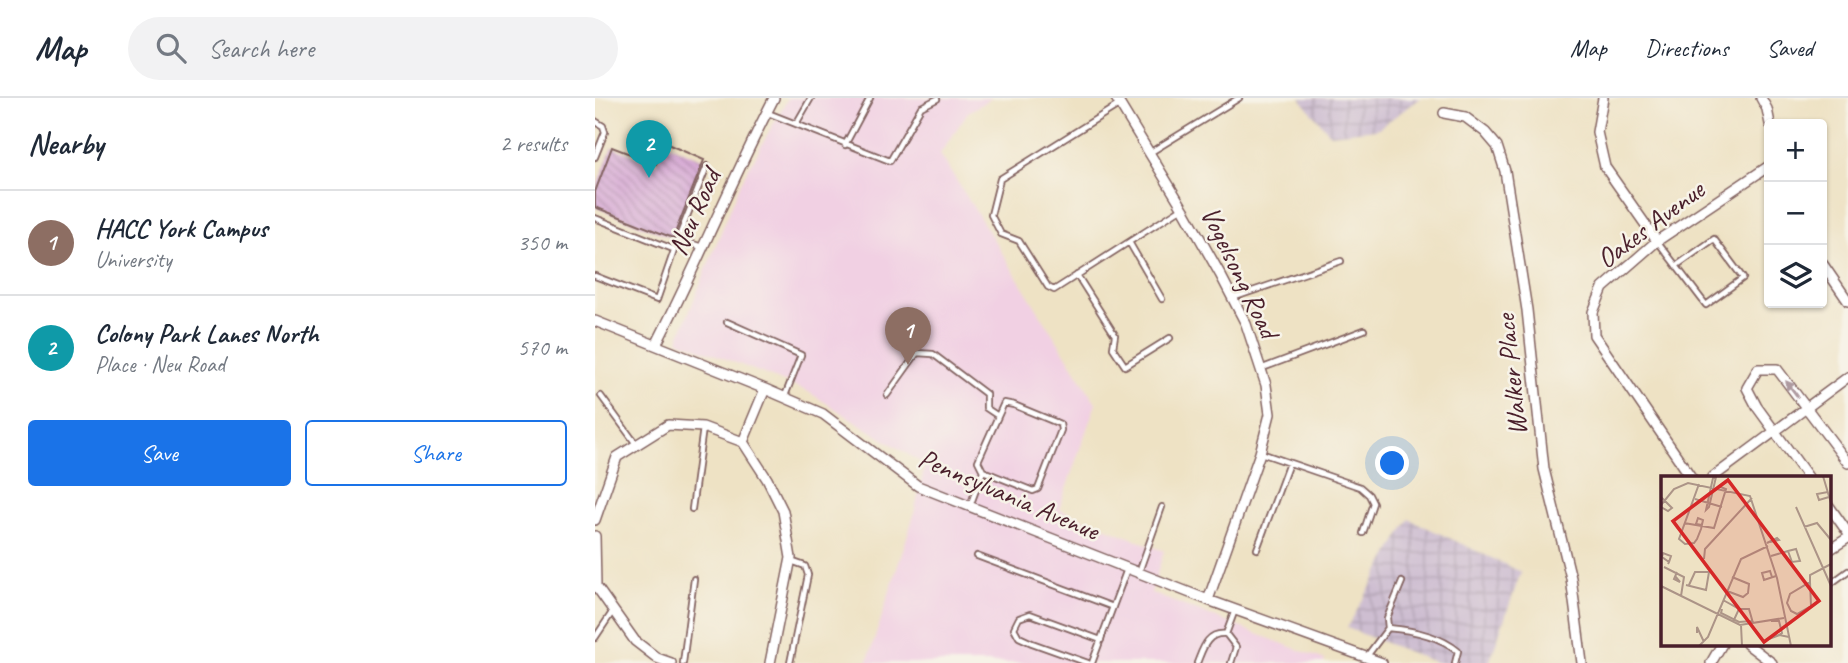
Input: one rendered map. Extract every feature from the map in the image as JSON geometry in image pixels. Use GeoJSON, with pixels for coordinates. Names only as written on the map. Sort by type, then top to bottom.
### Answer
{"type":"FeatureCollection","features":[{"type":"Feature","properties":{"kind":"street","name":"Neu Road"},"geometry":{"type":"LineString","coordinates":[[656,345],[743,158],[774,98]]}},
{"type":"Feature","properties":{"kind":"street"},"geometry":{"type":"LineString","coordinates":[[1603,98],[1597,132],[1605,167],[1657,241]]}},
{"type":"Feature","properties":{"kind":"street"},"geometry":{"type":"LineString","coordinates":[[1761,98],[1769,119]]}},
{"type":"Feature","properties":{"kind":"street","name":"Vogelsong Road"},"geometry":{"type":"LineString","coordinates":[[1118,101],[1183,208],[1246,324],[1270,414],[1260,453],[1208,600]]}},
{"type":"Feature","properties":{"kind":"street","name":"Walker Place"},"geometry":{"type":"LineString","coordinates":[[1444,113],[1465,117],[1485,132],[1497,146],[1505,171],[1527,310],[1544,469],[1571,578],[1582,663]]}},
{"type":"Feature","properties":{"kind":"street","name":"Oakes Avenue"},"geometry":{"type":"LineString","coordinates":[[1690,476],[1594,335],[1593,312],[1603,288],[1657,241],[1764,169]]}},
{"type":"Feature","properties":{"kind":"street"},"geometry":{"type":"LineString","coordinates":[[1827,270],[1848,301]]}},
{"type":"Feature","properties":{"kind":"street","name":"Pennsylvania Avenue"},"geometry":{"type":"LineString","coordinates":[[595,321],[765,388],[823,414],[918,486],[1208,600],[1383,663]]}},
{"type":"Feature","properties":{"kind":"street"},"geometry":{"type":"LineString","coordinates":[[1807,476],[1757,407],[1747,388],[1758,369],[1777,369],[1848,463]]}},
{"type":"Feature","properties":{"kind":"street"},"geometry":{"type":"LineString","coordinates":[[1716,476],[1848,377]]}},
{"type":"Feature","properties":{"kind":"street"},"geometry":{"type":"LineString","coordinates":[[743,442],[765,388]]}},
{"type":"Feature","properties":{"kind":"street"},"geometry":{"type":"LineString","coordinates":[[595,520],[617,457],[668,425],[703,427],[743,442],[767,479],[783,511],[791,561],[770,663]]}},
{"type":"Feature","properties":{"kind":"street"},"geometry":{"type":"LineString","coordinates":[[1831,509],[1848,535],[1831,548]]}},
{"type":"Feature","properties":{"kind":"street"},"geometry":{"type":"LineString","coordinates":[[595,536],[596,586],[635,640],[657,657],[671,663]]}},
{"type":"Feature","properties":{"kind":"street"},"geometry":{"type":"LineString","coordinates":[[1710,663],[1722,646]]}},
{"type":"Feature","properties":{"kind":"street"},"geometry":{"type":"LineString","coordinates":[[1750,646],[1772,663]]}},
{"type":"Feature","properties":{"kind":"lane"},"geometry":{"type":"LineString","coordinates":[[796,124],[811,98]]}},
{"type":"Feature","properties":{"kind":"lane"},"geometry":{"type":"LineString","coordinates":[[845,145],[870,98]]}},
{"type":"Feature","properties":{"kind":"lane"},"geometry":{"type":"LineString","coordinates":[[767,113],[890,161],[921,107],[937,98]]}},
{"type":"Feature","properties":{"kind":"lane"},"geometry":{"type":"LineString","coordinates":[[1150,152],[1239,98]]}},
{"type":"Feature","properties":{"kind":"lane"},"geometry":{"type":"LineString","coordinates":[[1118,101],[1000,179],[991,215],[1001,234],[1019,241],[1048,287],[1053,290],[1183,208]]}},
{"type":"Feature","properties":{"kind":"lane"},"geometry":{"type":"LineString","coordinates":[[595,121],[603,126],[605,132],[595,157]]}},
{"type":"Feature","properties":{"kind":"lane"},"geometry":{"type":"LineString","coordinates":[[595,276],[657,300],[673,249],[706,166]]}},
{"type":"Feature","properties":{"kind":"lane"},"geometry":{"type":"LineString","coordinates":[[595,218],[673,249]]}},
{"type":"Feature","properties":{"kind":"lane"},"geometry":{"type":"LineString","coordinates":[[678,239],[703,247]]}},
{"type":"Feature","properties":{"kind":"lane"},"geometry":{"type":"LineString","coordinates":[[1657,241],[1676,266],[1706,305],[1743,278],[1714,239],[1676,266]]}},
{"type":"Feature","properties":{"kind":"lane"},"geometry":{"type":"LineString","coordinates":[[1129,242],[1162,299]]}},
{"type":"Feature","properties":{"kind":"lane"},"geometry":{"type":"LineString","coordinates":[[1232,298],[1341,261]]}},
{"type":"Feature","properties":{"kind":"lane"},"geometry":{"type":"LineString","coordinates":[[1077,275],[1115,335],[1113,348],[1125,366],[1170,338]]}},
{"type":"Feature","properties":{"kind":"lane"},"geometry":{"type":"LineString","coordinates":[[727,322],[801,355],[785,397]]}},
{"type":"Feature","properties":{"kind":"lane"},"geometry":{"type":"LineString","coordinates":[[1260,369],[1364,330]]}},
{"type":"Feature","properties":{"kind":"lane"},"geometry":{"type":"LineString","coordinates":[[887,395],[917,354],[933,354],[986,394],[986,408],[998,416]]}},
{"type":"Feature","properties":{"kind":"lane"},"geometry":{"type":"LineString","coordinates":[[601,396],[637,444]]}},
{"type":"Feature","properties":{"kind":"lane"},"geometry":{"type":"LineString","coordinates":[[1004,403],[1061,424],[1038,489],[1033,491],[983,471],[978,461],[1004,403]]}},
{"type":"Feature","properties":{"kind":"lane"},"geometry":{"type":"LineString","coordinates":[[692,509],[703,427]]}},
{"type":"Feature","properties":{"kind":"lane"},"geometry":{"type":"LineString","coordinates":[[1260,453],[1360,487],[1373,503],[1363,533]]}},
{"type":"Feature","properties":{"kind":"lane"},"geometry":{"type":"LineString","coordinates":[[1257,549],[1289,463]]}},
{"type":"Feature","properties":{"kind":"lane"},"geometry":{"type":"LineString","coordinates":[[970,507],[983,471]]}},
{"type":"Feature","properties":{"kind":"lane"},"geometry":{"type":"LineString","coordinates":[[1139,573],[1162,507]]}},
{"type":"Feature","properties":{"kind":"lane"},"geometry":{"type":"LineString","coordinates":[[977,556],[1113,607]]}},
{"type":"Feature","properties":{"kind":"lane"},"geometry":{"type":"LineString","coordinates":[[789,663],[808,575],[805,566],[791,561]]}},
{"type":"Feature","properties":{"kind":"lane"},"geometry":{"type":"LineString","coordinates":[[1101,640],[1030,614],[1019,618],[1014,628],[1019,637],[1032,643],[1090,663],[1101,640],[1128,568]]}},
{"type":"Feature","properties":{"kind":"lane"},"geometry":{"type":"LineString","coordinates":[[1831,584],[1848,571]]}},
{"type":"Feature","properties":{"kind":"lane"},"geometry":{"type":"LineString","coordinates":[[683,663],[694,579]]}},
{"type":"Feature","properties":{"kind":"lane"},"geometry":{"type":"LineString","coordinates":[[1367,657],[1388,628],[1387,618],[1402,582]]}},
{"type":"Feature","properties":{"kind":"lane"},"geometry":{"type":"LineString","coordinates":[[595,638],[613,610]]}},
{"type":"Feature","properties":{"kind":"lane"},"geometry":{"type":"LineString","coordinates":[[1226,634],[1235,610]]}},
{"type":"Feature","properties":{"kind":"lane"},"geometry":{"type":"LineString","coordinates":[[1388,628],[1410,630],[1450,645],[1458,652],[1455,663]]}},
{"type":"Feature","properties":{"kind":"lane"},"geometry":{"type":"LineString","coordinates":[[1197,663],[1209,638],[1226,634]]}},
{"type":"Feature","properties":{"kind":"lane"},"geometry":{"type":"LineString","coordinates":[[1226,634],[1235,647],[1231,663]]}},
{"type":"Feature","properties":{"kind":"shaded area"},"geometry":{"type":"Polygon","coordinates":[[[788,98],[992,98],[968,112],[940,154],[1096,403],[1059,509],[1164,551],[1151,593],[1325,660],[1324,663],[867,663],[913,518],[925,465],[807,391],[678,340],[741,182],[788,98]]]}},
{"type":"Feature","properties":{"kind":"shaded area"},"geometry":{"type":"Polygon","coordinates":[[[1300,98],[1421,98],[1377,129],[1330,134],[1300,98]]]}},
{"type":"Feature","properties":{"kind":"shaded area"},"geometry":{"type":"Polygon","coordinates":[[[1409,519],[1521,572],[1489,663],[1437,663],[1347,628],[1409,519]]]}},
{"type":"Feature","properties":{"kind":"building"},"geometry":{"type":"Polygon","coordinates":[[[665,143],[704,160],[673,238],[595,207],[595,192],[612,147],[656,164],[665,143]]]}},
{"type":"Feature","properties":{"kind":"place","name":"Colony Park Lanes North"},"geometry":{"type":"Point","coordinates":[649,178]}},
{"type":"Feature","properties":{"kind":"place","name":"HACC York Campus"},"geometry":{"type":"Point","coordinates":[908,365]}}]}
